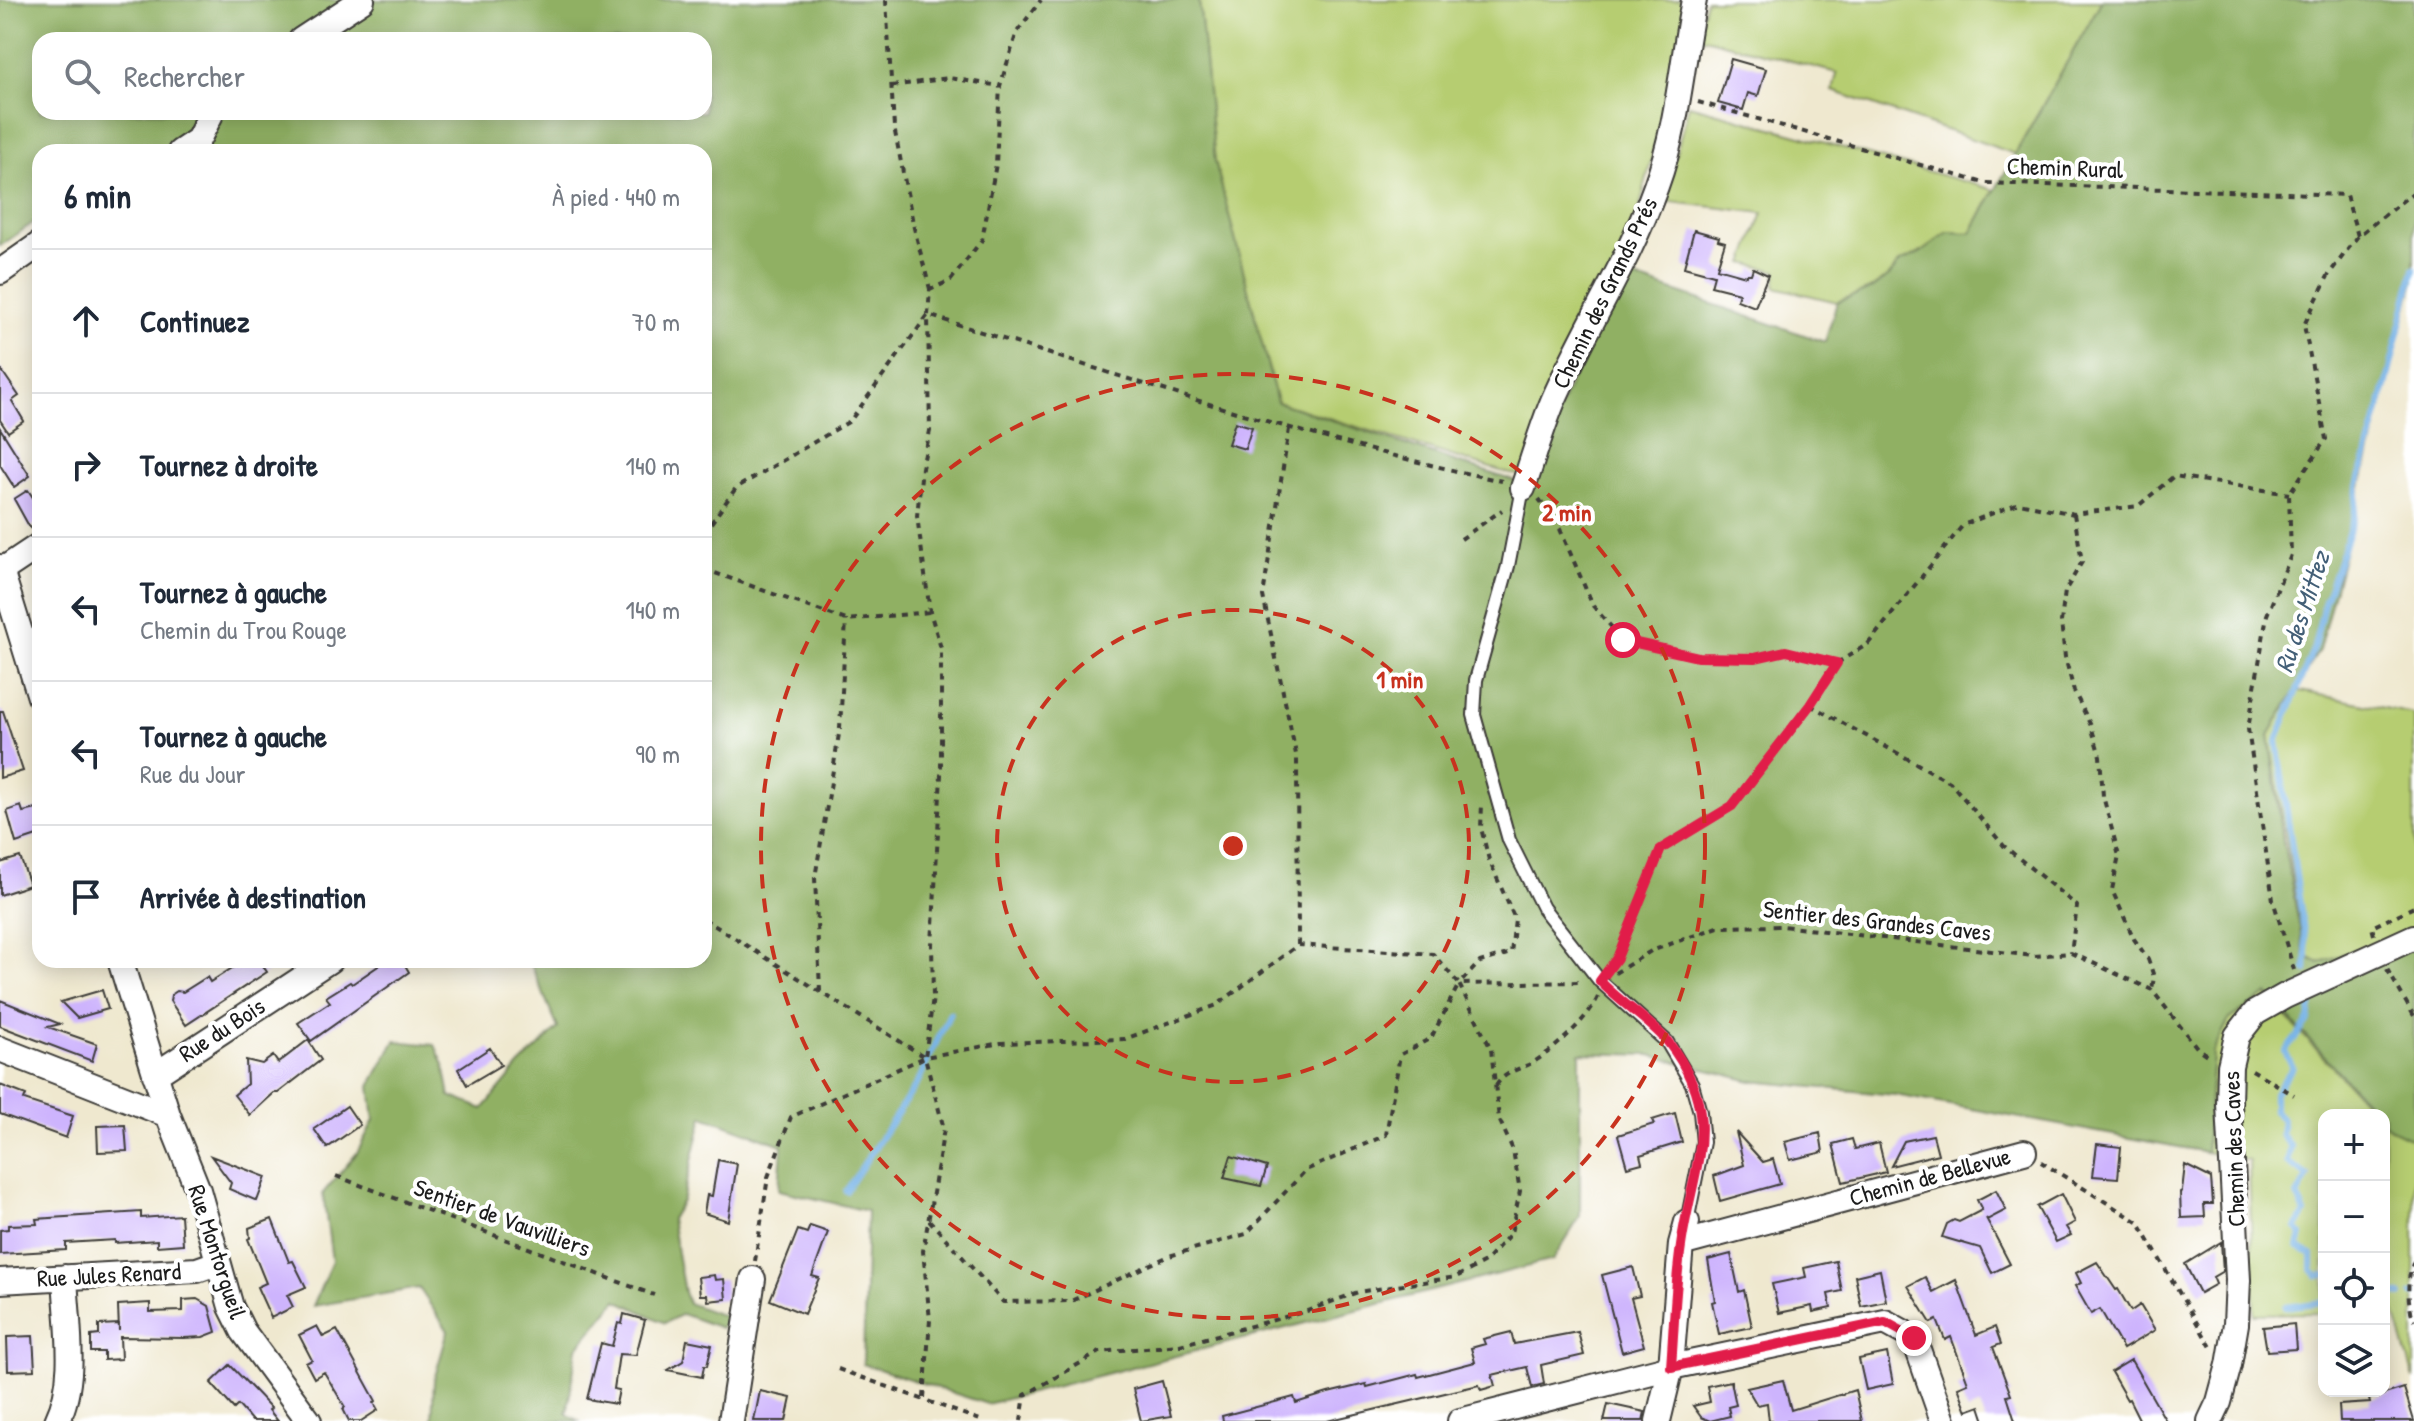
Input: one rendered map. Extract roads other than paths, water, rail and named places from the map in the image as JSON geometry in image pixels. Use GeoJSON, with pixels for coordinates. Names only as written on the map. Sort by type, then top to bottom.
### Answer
{"type":"FeatureCollection","features":[{"type":"Feature","properties":{"kind":"street"},"geometry":{"type":"LineString","coordinates":[[313,32],[362,0]]}},
{"type":"Feature","properties":{"kind":"street","name":"Chemin des Grands Prés"},"geometry":{"type":"LineString","coordinates":[[1523,490],[1553,400],[1623,266],[1658,182],[1680,97],[1694,0]]}},
{"type":"Feature","properties":{"kind":"street"},"geometry":{"type":"LineString","coordinates":[[192,144],[198,140],[208,120]]}},
{"type":"Feature","properties":{"kind":"street"},"geometry":{"type":"LineString","coordinates":[[0,272],[32,250]]}},
{"type":"Feature","properties":{"kind":"street"},"geometry":{"type":"LineString","coordinates":[[32,550],[1,569],[32,671]]}},
{"type":"Feature","properties":{"kind":"street","name":"Chemin des Caves"},"geometry":{"type":"LineString","coordinates":[[2210,1421],[2219,1402],[2229,1365],[2236,1324],[2238,1280],[2229,1104],[2231,1060],[2237,1036],[2255,1013],[2300,988],[2414,937]]}},
{"type":"Feature","properties":{"kind":"street","name":"Rue Montorgueil"},"geometry":{"type":"LineString","coordinates":[[122,968],[168,1115],[198,1190],[231,1307],[243,1331],[309,1421]]}},
{"type":"Feature","properties":{"kind":"street","name":"Rue du Bois"},"geometry":{"type":"LineString","coordinates":[[155,1075],[318,968]]}},
{"type":"Feature","properties":{"kind":"street"},"geometry":{"type":"LineString","coordinates":[[0,1049],[168,1115]]}},
{"type":"Feature","properties":{"kind":"street","name":"Chemin de Bellevue"},"geometry":{"type":"LineString","coordinates":[[1684,1233],[2024,1152]]}},
{"type":"Feature","properties":{"kind":"street"},"geometry":{"type":"LineString","coordinates":[[1658,1421],[1671,1367],[1684,1233]]}},
{"type":"Feature","properties":{"kind":"street","name":"Rue Jules Renard"},"geometry":{"type":"LineString","coordinates":[[0,1281],[197,1270],[217,1263]]}},
{"type":"Feature","properties":{"kind":"street"},"geometry":{"type":"LineString","coordinates":[[57,1421],[62,1411],[69,1368],[65,1277]]}},
{"type":"Feature","properties":{"kind":"street"},"geometry":{"type":"LineString","coordinates":[[731,1421],[753,1279]]}},
{"type":"Feature","properties":{"kind":"street"},"geometry":{"type":"LineString","coordinates":[[1460,1421],[1671,1367],[1885,1322],[1914,1338],[1943,1421]]}},
{"type":"Feature","properties":{"kind":"lane"},"geometry":{"type":"LineString","coordinates":[[1523,490],[1508,566],[1476,680],[1474,715],[1509,840],[1543,908],[1600,981],[1667,1042],[1692,1084],[1700,1112],[1703,1142],[1684,1233]]}},
{"type":"Feature","properties":{"kind":"waterway","name":"Ru des Mittez"},"geometry":{"type":"LineString","coordinates":[[2306,970],[2307,953],[2277,741],[2314,647],[2324,604],[2354,517],[2359,482],[2414,269]]}},
{"type":"Feature","properties":{"kind":"waterway","name":"Ru des Mittez"},"geometry":{"type":"LineString","coordinates":[[2312,1000],[2309,1020],[2285,1052],[2293,1067],[2274,1094],[2274,1111],[2283,1120],[2281,1134],[2291,1147],[2287,1162],[2308,1176],[2297,1196],[2305,1213],[2296,1228],[2301,1235],[2298,1247],[2312,1254],[2312,1270],[2318,1276]]}},
{"type":"Feature","properties":{"kind":"waterway"},"geometry":{"type":"LineString","coordinates":[[846,1191],[918,1082],[950,1013]]}},
{"type":"Feature","properties":{"kind":"waterway","name":"Ru des Mittez"},"geometry":{"type":"LineString","coordinates":[[2390,1294],[2401,1295]]}},
{"type":"Feature","properties":{"kind":"waterway"},"geometry":{"type":"LineString","coordinates":[[2285,1307],[2318,1303]]}}]}
